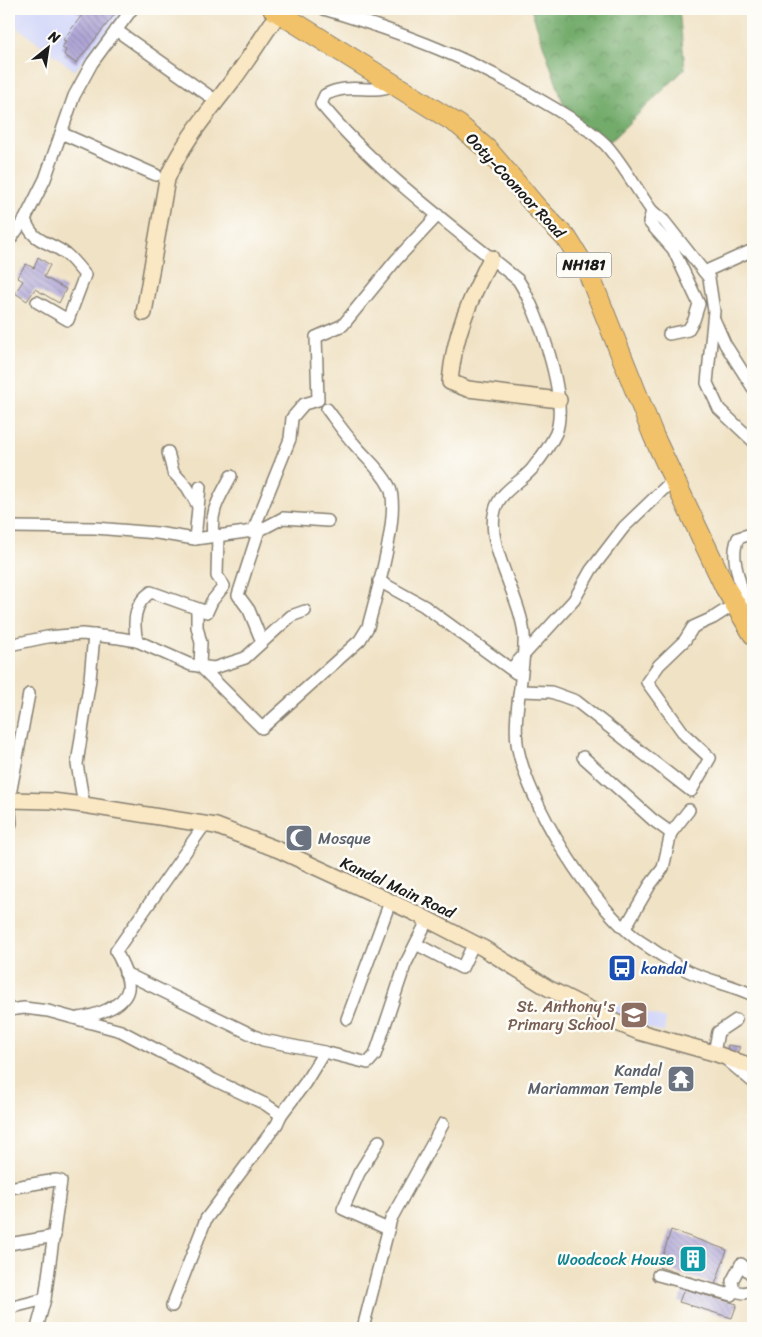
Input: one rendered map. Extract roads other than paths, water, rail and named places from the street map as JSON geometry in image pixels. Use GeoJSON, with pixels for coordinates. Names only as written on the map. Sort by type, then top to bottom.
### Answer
{"type":"FeatureCollection","features":[{"type":"Feature","properties":{"kind":"highway","name":"Ooty-Coonoor Road"},"geometry":{"type":"LineString","coordinates":[[276,11],[459,125],[488,150],[538,209],[568,240],[588,272],[654,437],[674,480],[753,634]]}},
{"type":"Feature","properties":{"kind":"street"},"geometry":{"type":"LineString","coordinates":[[9,241],[24,219],[45,179],[74,96],[92,63],[132,9]]}},
{"type":"Feature","properties":{"kind":"street"},"geometry":{"type":"LineString","coordinates":[[324,9],[383,27],[450,52],[517,86],[561,112],[606,145],[652,211],[664,221],[709,278],[714,318],[707,383],[720,409],[753,441]]}},
{"type":"Feature","properties":{"kind":"street"},"geometry":{"type":"LineString","coordinates":[[144,313],[167,179],[184,142],[215,100],[233,80],[276,11]]}},
{"type":"Feature","properties":{"kind":"street"},"geometry":{"type":"LineString","coordinates":[[116,30],[215,100]]}},
{"type":"Feature","properties":{"kind":"street"},"geometry":{"type":"LineString","coordinates":[[396,84],[384,90],[338,88],[325,95],[321,104],[350,137],[438,215],[518,280],[530,298],[545,341],[559,400],[556,432],[532,469],[504,494],[495,509],[494,530],[500,560],[517,603],[524,634],[517,740],[521,765],[534,797],[550,827],[600,904],[641,943],[688,971],[753,994]]}},
{"type":"Feature","properties":{"kind":"street"},"geometry":{"type":"LineString","coordinates":[[61,133],[156,176]]}},
{"type":"Feature","properties":{"kind":"street"},"geometry":{"type":"LineString","coordinates":[[652,211],[649,222],[673,249],[699,304],[694,320],[688,330],[669,334]]}},
{"type":"Feature","properties":{"kind":"street"},"geometry":{"type":"LineString","coordinates":[[262,642],[249,610],[238,595],[256,530],[290,439],[292,418],[304,404],[318,400],[316,337],[343,326],[396,260],[438,215]]}},
{"type":"Feature","properties":{"kind":"street"},"geometry":{"type":"LineString","coordinates":[[24,219],[29,232],[39,240],[65,254],[86,275],[68,320],[36,302]]}},
{"type":"Feature","properties":{"kind":"street"},"geometry":{"type":"LineString","coordinates":[[704,272],[752,254]]}},
{"type":"Feature","properties":{"kind":"street"},"geometry":{"type":"LineString","coordinates":[[491,258],[464,312],[452,359],[450,382],[468,389],[559,400]]}},
{"type":"Feature","properties":{"kind":"street"},"geometry":{"type":"LineString","coordinates":[[714,318],[725,344],[753,388]]}},
{"type":"Feature","properties":{"kind":"street"},"geometry":{"type":"LineString","coordinates":[[197,609],[197,627],[200,636],[200,666],[262,728],[360,640],[368,627],[390,530],[393,504],[390,487],[327,409]]}},
{"type":"Feature","properties":{"kind":"street"},"geometry":{"type":"LineString","coordinates":[[168,452],[173,472],[187,487],[198,506]]}},
{"type":"Feature","properties":{"kind":"street"},"geometry":{"type":"LineString","coordinates":[[137,641],[134,616],[147,595],[151,592],[207,612],[212,601],[224,586],[217,576],[216,536],[211,518],[215,506],[231,476]]}},
{"type":"Feature","properties":{"kind":"street"},"geometry":{"type":"LineString","coordinates":[[512,669],[574,600],[591,570],[624,527],[674,480]]}},
{"type":"Feature","properties":{"kind":"street"},"geometry":{"type":"LineString","coordinates":[[195,539],[200,487]]}},
{"type":"Feature","properties":{"kind":"street"},"geometry":{"type":"LineString","coordinates":[[9,527],[95,528],[157,533],[195,539],[256,530],[283,518],[328,521]]}},
{"type":"Feature","properties":{"kind":"street"},"geometry":{"type":"LineString","coordinates":[[520,691],[551,692],[576,701],[691,791],[710,758],[685,735],[647,682],[659,665],[685,640],[693,627],[713,618],[743,612],[744,604],[736,570],[735,546],[738,538],[748,535],[753,537]]}},
{"type":"Feature","properties":{"kind":"street"},"geometry":{"type":"LineString","coordinates":[[378,581],[424,606],[522,677]]}},
{"type":"Feature","properties":{"kind":"street"},"geometry":{"type":"LineString","coordinates":[[9,645],[47,637],[94,636],[137,641],[191,665],[214,668],[244,658],[291,616],[306,611]]}},
{"type":"Feature","properties":{"kind":"street"},"geometry":{"type":"LineString","coordinates":[[84,805],[77,764],[90,679],[94,636]]}},
{"type":"Feature","properties":{"kind":"street"},"geometry":{"type":"LineString","coordinates":[[9,829],[11,823],[9,800],[29,694]]}},
{"type":"Feature","properties":{"kind":"street"},"geometry":{"type":"LineString","coordinates":[[583,757],[653,820],[671,833]]}},
{"type":"Feature","properties":{"kind":"street","name":"Kandal Main Road"},"geometry":{"type":"LineString","coordinates":[[9,800],[52,801],[205,824],[279,850],[428,919],[474,943],[548,988],[616,1022],[639,1032],[718,1054],[753,1067]]}},
{"type":"Feature","properties":{"kind":"street"},"geometry":{"type":"LineString","coordinates":[[625,928],[650,885],[663,868],[671,833],[690,810]]}},
{"type":"Feature","properties":{"kind":"street"},"geometry":{"type":"LineString","coordinates":[[74,1019],[95,1015],[113,1007],[126,995],[128,987],[125,973],[116,951],[205,824]]}},
{"type":"Feature","properties":{"kind":"street"},"geometry":{"type":"LineString","coordinates":[[347,1019],[390,902]]}},
{"type":"Feature","properties":{"kind":"street"},"geometry":{"type":"LineString","coordinates":[[125,973],[264,1040],[368,1063],[375,1055],[406,965],[428,919]]}},
{"type":"Feature","properties":{"kind":"street"},"geometry":{"type":"LineString","coordinates":[[416,944],[462,968],[474,943]]}},
{"type":"Feature","properties":{"kind":"street"},"geometry":{"type":"LineString","coordinates":[[9,1010],[24,1008],[48,1011],[121,1031],[142,1040],[214,1080],[265,1104],[281,1115]]}},
{"type":"Feature","properties":{"kind":"street"},"geometry":{"type":"LineString","coordinates":[[736,1020],[718,1032],[718,1054],[753,1082]]}},
{"type":"Feature","properties":{"kind":"street"},"geometry":{"type":"LineString","coordinates":[[172,1306],[206,1219],[277,1124],[281,1115],[305,1083],[324,1052]]}},
{"type":"Feature","properties":{"kind":"street"},"geometry":{"type":"LineString","coordinates":[[363,1328],[388,1228],[443,1124]]}},
{"type":"Feature","properties":{"kind":"street"},"geometry":{"type":"LineString","coordinates":[[379,1141],[359,1173],[344,1209],[388,1228]]}},
{"type":"Feature","properties":{"kind":"street"},"geometry":{"type":"LineString","coordinates":[[9,1188],[56,1180],[61,1181],[45,1299],[37,1328]]}},
{"type":"Feature","properties":{"kind":"street"},"geometry":{"type":"LineString","coordinates":[[9,1244],[55,1236]]}},
{"type":"Feature","properties":{"kind":"street"},"geometry":{"type":"LineString","coordinates":[[734,1291],[732,1281],[741,1264],[753,1276]]}},
{"type":"Feature","properties":{"kind":"street"},"geometry":{"type":"LineString","coordinates":[[658,1275],[731,1295],[734,1291]]}},
{"type":"Feature","properties":{"kind":"street"},"geometry":{"type":"LineString","coordinates":[[734,1291],[744,1293],[753,1290]]}},
{"type":"Feature","properties":{"kind":"street"},"geometry":{"type":"LineString","coordinates":[[9,1308],[45,1299]]}},
{"type":"Feature","properties":{"kind":"place","name":"Mosque"},"geometry":{"type":"Point","coordinates":[299,838]}},
{"type":"Feature","properties":{"kind":"place","name":"kandal"},"geometry":{"type":"Point","coordinates":[622,968]}},
{"type":"Feature","properties":{"kind":"place","name":"St. Anthony's Primary School"},"geometry":{"type":"Point","coordinates":[634,1015]}},
{"type":"Feature","properties":{"kind":"place","name":"Kandal Mariamman Temple"},"geometry":{"type":"Point","coordinates":[681,1079]}},
{"type":"Feature","properties":{"kind":"place","name":"Woodcock House"},"geometry":{"type":"Point","coordinates":[693,1259]}}]}
